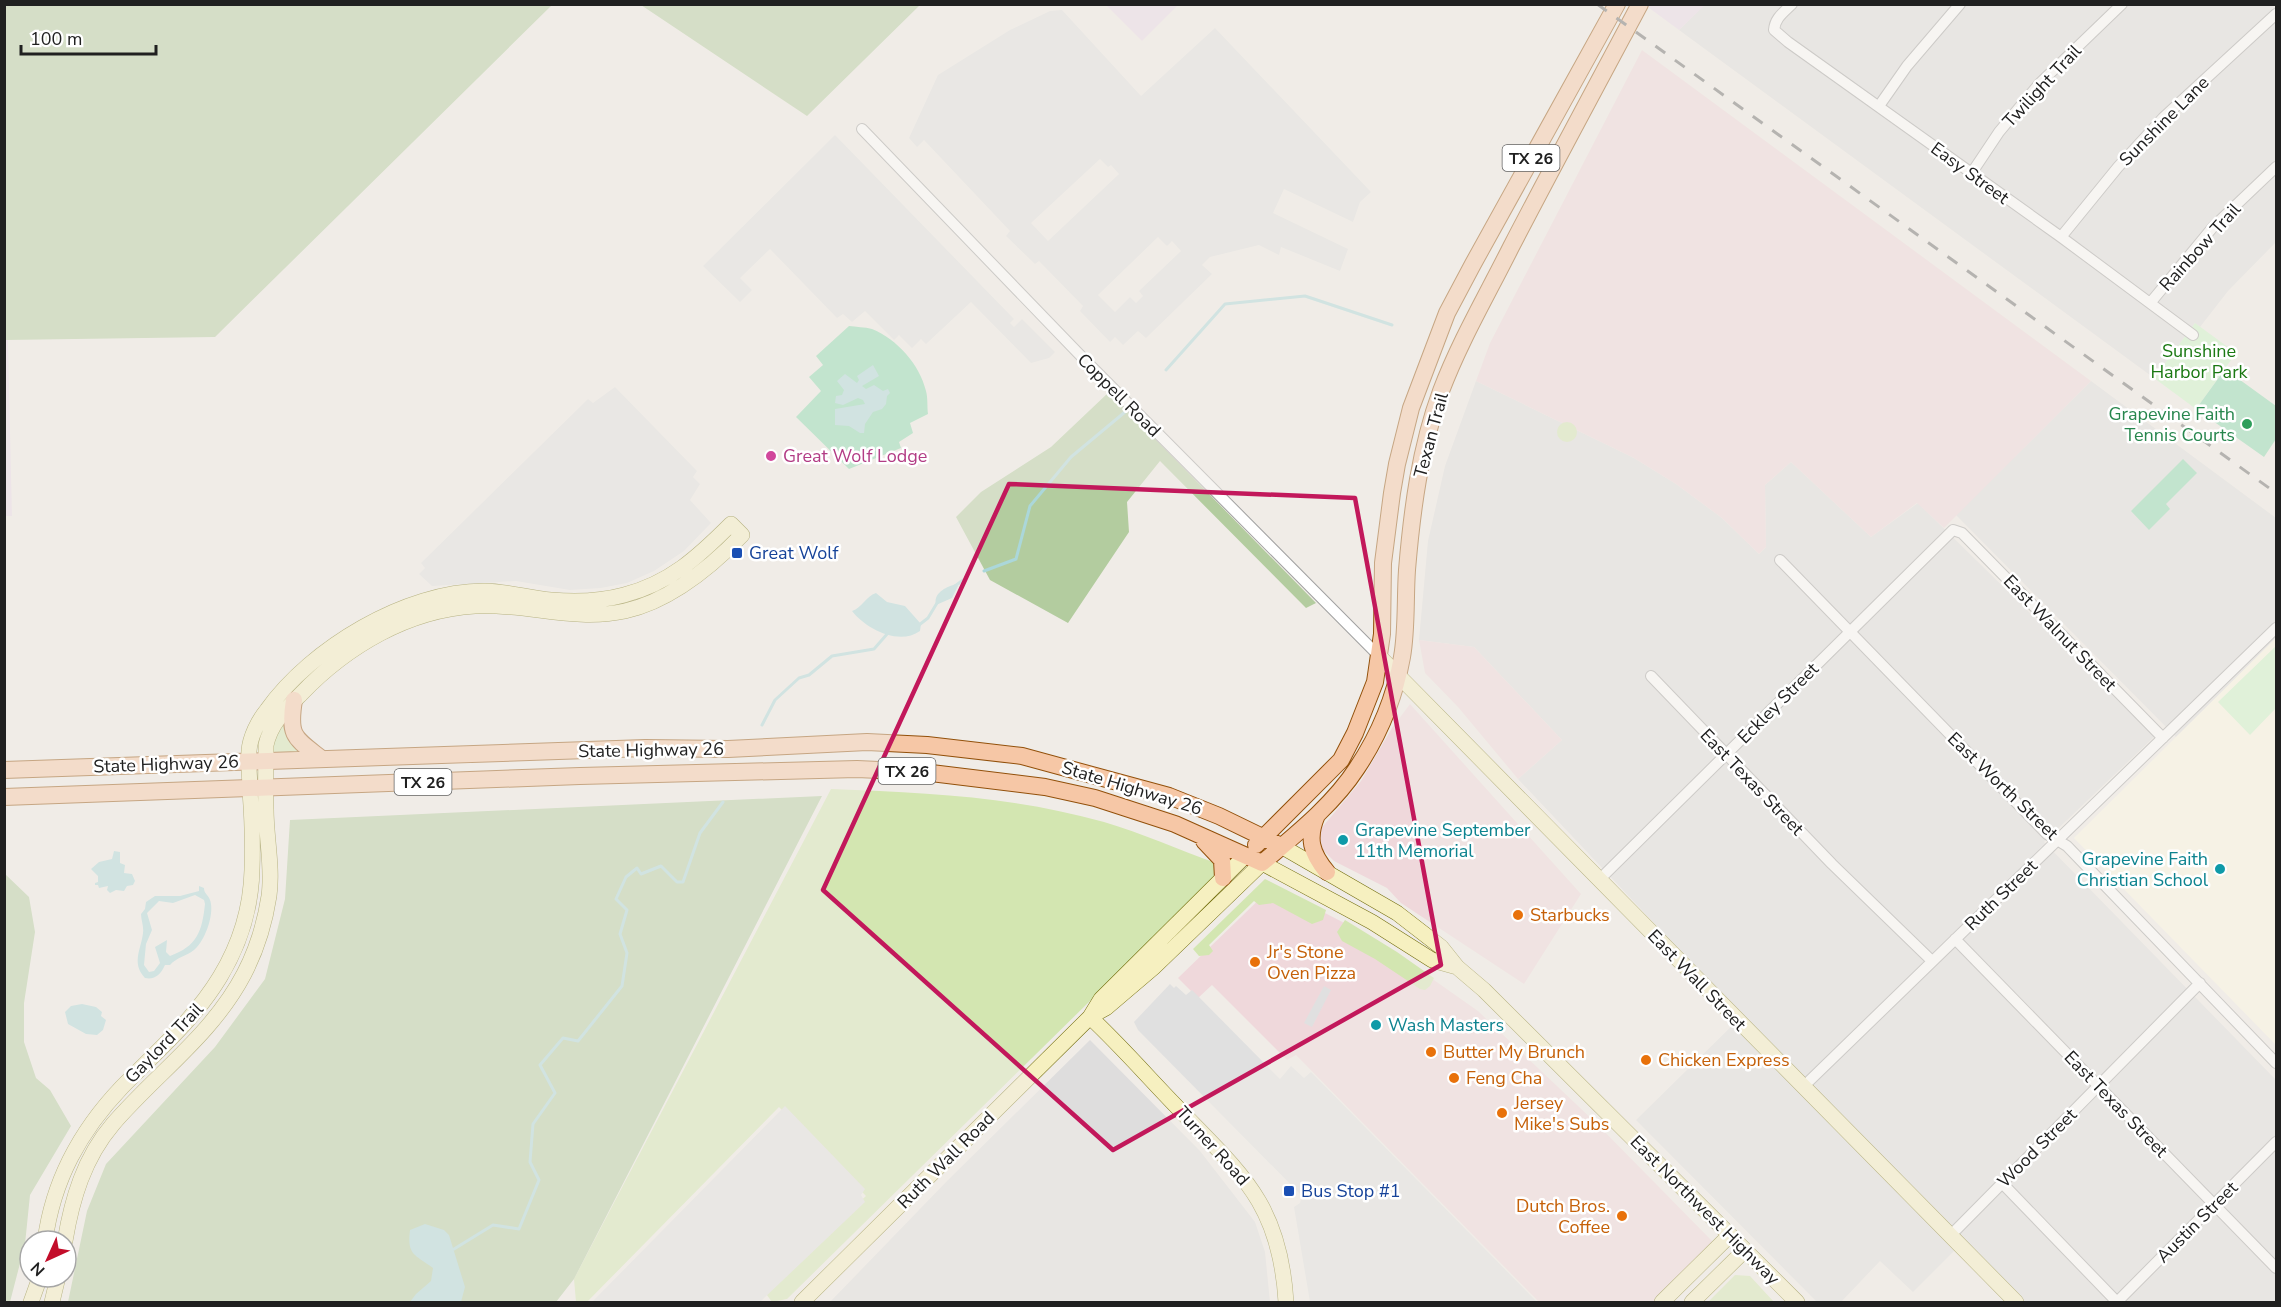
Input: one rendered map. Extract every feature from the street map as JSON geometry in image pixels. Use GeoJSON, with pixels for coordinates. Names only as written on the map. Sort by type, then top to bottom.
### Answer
{"type":"FeatureCollection","features":[{"type":"Feature","properties":{"kind":"main road","name":"Texan Trail"},"geometry":{"type":"LineString","coordinates":[[1245,856],[1341,760],[1373,690],[1382,634],[1383,563],[1394,483],[1411,408],[1419,385],[1447,313],[1617,4]]}},
{"type":"Feature","properties":{"kind":"main road","name":"Texan Trail"},"geometry":{"type":"LineString","coordinates":[[1262,863],[1318,813],[1357,769],[1376,736],[1391,701],[1402,656],[1407,573],[1417,487],[1427,439],[1441,392],[1479,309],[1641,4]]}},
{"type":"Feature","properties":{"kind":"main road"},"geometry":{"type":"LineString","coordinates":[[1419,385],[1441,392]]}},
{"type":"Feature","properties":{"kind":"main road"},"geometry":{"type":"LineString","coordinates":[[294,700],[291,719],[294,734],[303,746],[322,759]]}},
{"type":"Feature","properties":{"kind":"main road","name":"State Highway 26"},"geometry":{"type":"LineString","coordinates":[[4,770],[665,749],[728,749],[867,742],[1022,756],[1072,768],[1169,796],[1219,816],[1281,846]]}},
{"type":"Feature","properties":{"kind":"main road"},"geometry":{"type":"LineString","coordinates":[[665,749],[665,774]]}},
{"type":"Feature","properties":{"kind":"main road","name":"State Highway 26"},"geometry":{"type":"LineString","coordinates":[[4,796],[857,769],[947,774],[1045,787],[1095,798],[1148,814],[1262,863]]}},
{"type":"Feature","properties":{"kind":"main road"},"geometry":{"type":"LineString","coordinates":[[1318,813],[1310,840],[1315,858],[1326,872]]}},
{"type":"Feature","properties":{"kind":"main road","name":"TX 26"},"geometry":{"type":"LineString","coordinates":[[1219,816],[1235,821],[1259,823],[1285,816]]}},
{"type":"Feature","properties":{"kind":"main road"},"geometry":{"type":"LineString","coordinates":[[1194,832],[1210,845],[1222,860],[1223,878]]}},
{"type":"Feature","properties":{"kind":"street","name":"Easy Street"},"geometry":{"type":"LineString","coordinates":[[1792,4],[1769,25],[1788,42],[2151,302],[2193,335]]}},
{"type":"Feature","properties":{"kind":"street"},"geometry":{"type":"LineString","coordinates":[[1879,106],[1907,66],[1960,4]]}},
{"type":"Feature","properties":{"kind":"street","name":"Twilight Trail"},"geometry":{"type":"LineString","coordinates":[[1971,174],[2000,132],[2039,84],[2122,4]]}},
{"type":"Feature","properties":{"kind":"street","name":"Sunshine Lane"},"geometry":{"type":"LineString","coordinates":[[2061,237],[2118,167],[2163,118],[2277,14]]}},
{"type":"Feature","properties":{"kind":"street","name":"Coppell Road"},"geometry":{"type":"LineString","coordinates":[[862,129],[1079,354],[1379,656]]}},
{"type":"Feature","properties":{"kind":"street","name":"Rainbow Trail"},"geometry":{"type":"LineString","coordinates":[[2151,302],[2213,227],[2277,167]]}},
{"type":"Feature","properties":{"kind":"street"},"geometry":{"type":"LineString","coordinates":[[258,761],[249,751],[252,736],[265,711],[278,695],[324,653],[369,624],[395,611],[444,595],[483,591],[516,593],[551,600],[585,600],[623,596],[661,582],[736,530],[703,571],[667,595],[626,610],[586,615],[477,605],[441,609],[400,623],[377,634],[318,675],[282,712],[268,734],[266,745],[258,761],[258,788]]}},
{"type":"Feature","properties":{"kind":"street","name":"Eckley Street"},"geometry":{"type":"LineString","coordinates":[[1600,879],[1948,534],[1953,530],[1958,530]]}},
{"type":"Feature","properties":{"kind":"street","name":"East Walnut Street"},"geometry":{"type":"LineString","coordinates":[[1958,530],[2163,738]]}},
{"type":"Feature","properties":{"kind":"street","name":"East Worth Street"},"geometry":{"type":"LineString","coordinates":[[1780,560],[2047,834],[2067,846],[2277,1063]]}},
{"type":"Feature","properties":{"kind":"street","name":"Ruth Street"},"geometry":{"type":"LineString","coordinates":[[1803,1087],[2277,628]]}},
{"type":"Feature","properties":{"kind":"street","name":"East Wall Street"},"geometry":{"type":"LineString","coordinates":[[1379,656],[2016,1302]]}},
{"type":"Feature","properties":{"kind":"street","name":"East Texas Street"},"geometry":{"type":"LineString","coordinates":[[1651,676],[1725,755],[1932,961]]}},
{"type":"Feature","properties":{"kind":"street","name":"Gaylord Trail"},"geometry":{"type":"LineString","coordinates":[[48,1229],[65,1165],[92,1124],[121,1088],[177,1034],[203,1005],[236,947],[248,912],[258,788]]}},
{"type":"Feature","properties":{"kind":"street","name":"Gaylord Trail"},"geometry":{"type":"LineString","coordinates":[[67,1229],[79,1183],[91,1157],[112,1125],[205,1031],[223,1010],[245,972],[260,932],[269,895],[258,788]]}},
{"type":"Feature","properties":{"kind":"street","name":"East Northwest Highway"},"geometry":{"type":"LineString","coordinates":[[1281,846],[1397,913],[1441,947],[1457,967],[1484,990],[1797,1302]]}},
{"type":"Feature","properties":{"kind":"street","name":"Ruth Wall Road"},"geometry":{"type":"LineString","coordinates":[[802,1302],[1090,1017],[1101,999],[1245,856]]}},
{"type":"Feature","properties":{"kind":"street","name":"East Northwest Highway"},"geometry":{"type":"LineString","coordinates":[[1262,863],[1372,922],[1432,960],[1457,967]]}},
{"type":"Feature","properties":{"kind":"street","name":"Ruth Wall Road"},"geometry":{"type":"LineString","coordinates":[[1090,1017],[1106,1008],[1153,968],[1262,863]]}},
{"type":"Feature","properties":{"kind":"street","name":"East Texas Street"},"geometry":{"type":"LineString","coordinates":[[1955,939],[2277,1268]]}},
{"type":"Feature","properties":{"kind":"street","name":"Wood Street"},"geometry":{"type":"LineString","coordinates":[[1950,1236],[2199,983]]}},
{"type":"Feature","properties":{"kind":"street","name":"Turner Road"},"geometry":{"type":"LineString","coordinates":[[1090,1017],[1244,1176],[1271,1222],[1285,1279],[1286,1302]]}},
{"type":"Feature","properties":{"kind":"street","name":"Austin Street"},"geometry":{"type":"LineString","coordinates":[[2117,1302],[2277,1142]]}},
{"type":"Feature","properties":{"kind":"street"},"geometry":{"type":"LineString","coordinates":[[2002,1184],[2117,1302]]}},
{"type":"Feature","properties":{"kind":"street"},"geometry":{"type":"LineString","coordinates":[[1662,1302],[1730,1235]]}},
{"type":"Feature","properties":{"kind":"street"},"geometry":{"type":"LineString","coordinates":[[1692,1302],[1745,1250]]}},
{"type":"Feature","properties":{"kind":"highlighted area"},"geometry":{"type":"Polygon","coordinates":[[[1009,484],[1355,498],[1441,965],[1113,1150],[823,890],[1009,484]]]}},
{"type":"Feature","properties":{"kind":"shaded area"},"geometry":{"type":"Polygon","coordinates":[[[1705,4],[2272,5],[2276,9],[2276,242],[2228,291],[2200,327],[2195,323],[2154,378],[1679,30],[1705,4]]]}},
{"type":"Feature","properties":{"kind":"shaded area"},"geometry":{"type":"Polygon","coordinates":[[[1106,5],[1178,5],[1142,41],[1106,5]]]}},
{"type":"Feature","properties":{"kind":"shaded area"},"geometry":{"type":"Polygon","coordinates":[[[1645,5],[1705,5],[1679,30],[1645,5]]]}},
{"type":"Feature","properties":{"kind":"shaded area"},"geometry":{"type":"Polygon","coordinates":[[[1062,10],[1141,96],[1215,28],[1371,192],[1360,202],[1353,222],[1284,189],[1273,213],[1348,249],[1340,271],[1281,247],[1279,255],[1259,245],[1210,257],[1202,265],[1212,274],[1146,338],[1138,331],[1123,345],[1115,337],[1110,342],[1080,311],[1083,306],[1039,261],[1035,264],[1006,236],[1010,231],[924,140],[917,147],[909,138],[938,75],[1010,30],[1050,11],[1062,10]],[[1100,159],[1031,223],[1048,241],[1119,174],[1111,165],[1108,167],[1100,159]],[[1158,237],[1098,295],[1115,312],[1130,297],[1136,303],[1143,296],[1139,291],[1181,251],[1172,241],[1167,246],[1158,237]]]}},
{"type":"Feature","properties":{"kind":"shaded area"},"geometry":{"type":"Polygon","coordinates":[[[1642,50],[2091,381],[1944,528],[1917,503],[1871,537],[1791,462],[1765,485],[1766,547],[1759,554],[1722,518],[1676,484],[1634,458],[1476,381],[1490,343],[1642,50]]]}},
{"type":"Feature","properties":{"kind":"shaded area"},"geometry":{"type":"Polygon","coordinates":[[[835,135],[1014,319],[1010,323],[1014,327],[1022,319],[1055,352],[1049,358],[1031,363],[971,302],[926,344],[921,339],[912,348],[899,335],[894,340],[865,311],[852,322],[843,314],[837,318],[770,249],[740,278],[752,290],[740,302],[703,266],[835,135]]]}},
{"type":"Feature","properties":{"kind":"shaded area"},"geometry":{"type":"Polygon","coordinates":[[[4,340],[8,340],[12,516],[4,516],[4,340]]]}},
{"type":"Feature","properties":{"kind":"shaded area"},"geometry":{"type":"Polygon","coordinates":[[[1476,381],[1634,458],[1676,484],[1722,518],[1759,554],[1766,547],[1765,485],[1791,462],[1871,537],[1918,503],[2155,736],[2044,842],[2276,1080],[2276,1302],[2022,1302],[1962,1243],[1913,1292],[1880,1261],[1841,1302],[1817,1302],[1636,1120],[1742,1016],[1518,779],[1562,740],[1474,647],[1419,640],[1428,541],[1445,466],[1476,381]]]}},
{"type":"Feature","properties":{"kind":"shaded area"},"geometry":{"type":"Polygon","coordinates":[[[2091,381],[2276,518],[2276,638],[2176,737],[1956,515],[2091,381]]]}},
{"type":"Feature","properties":{"kind":"shaded area"},"geometry":{"type":"Polygon","coordinates":[[[615,387],[697,471],[693,477],[700,484],[690,500],[711,523],[684,551],[654,571],[627,583],[601,588],[570,590],[516,581],[432,586],[419,574],[425,568],[421,563],[588,399],[593,403],[615,387]]]}},
{"type":"Feature","properties":{"kind":"shaded area"},"geometry":{"type":"Polygon","coordinates":[[[2276,638],[2276,1045],[2074,838],[2276,638]]]}},
{"type":"Feature","properties":{"kind":"shaded area"},"geometry":{"type":"Polygon","coordinates":[[[1419,640],[1474,647],[1562,740],[1518,779],[1458,707],[1425,673],[1419,640]]]}},
{"type":"Feature","properties":{"kind":"shaded area"},"geometry":{"type":"Polygon","coordinates":[[[1410,704],[1581,894],[1524,984],[1401,903],[1387,888],[1334,861],[1321,848],[1319,831],[1361,781],[1392,728],[1410,704]]]}},
{"type":"Feature","properties":{"kind":"shaded area"},"geometry":{"type":"Polygon","coordinates":[[[1273,886],[1377,940],[1478,1011],[1595,1122],[1718,1247],[1662,1302],[1539,1302],[1296,1055],[1287,1060],[1212,985],[1198,998],[1178,978],[1273,886]]]}},
{"type":"Feature","properties":{"kind":"shaded area"},"geometry":{"type":"Polygon","coordinates":[[[1170,984],[1186,995],[1192,990],[1280,1079],[1291,1066],[1304,1078],[1311,1072],[1537,1302],[1310,1302],[1294,1207],[1300,1203],[1302,1196],[1138,1030],[1134,1022],[1170,984]]]}},
{"type":"Feature","properties":{"kind":"shaded area"},"geometry":{"type":"Polygon","coordinates":[[[1324,986],[1331,990],[1312,1027],[1304,1023],[1324,986]]]}},
{"type":"Feature","properties":{"kind":"shaded area"},"geometry":{"type":"Polygon","coordinates":[[[1090,1040],[1200,1151],[1255,1222],[1265,1252],[1270,1302],[830,1302],[948,1180],[1090,1040]]]}},
{"type":"Feature","properties":{"kind":"shaded area"},"geometry":{"type":"Polygon","coordinates":[[[785,1106],[865,1189],[861,1195],[865,1202],[760,1302],[592,1302],[785,1106]]]}},
{"type":"Feature","properties":{"kind":"green space"},"geometry":{"type":"Polygon","coordinates":[[[4,5],[552,5],[215,337],[5,340],[4,5]]]}},
{"type":"Feature","properties":{"kind":"green space"},"geometry":{"type":"Polygon","coordinates":[[[641,5],[920,5],[807,116],[641,5]]]}},
{"type":"Feature","properties":{"kind":"green space","name":"Sunshine Harbor Park"},"geometry":{"type":"Polygon","coordinates":[[[2195,323],[2236,353],[2196,409],[2154,378],[2195,323]]]}},
{"type":"Feature","properties":{"kind":"green space"},"geometry":{"type":"Polygon","coordinates":[[[849,326],[869,328],[881,333],[906,354],[923,381],[927,394],[928,414],[910,423],[913,433],[899,442],[901,448],[849,469],[796,417],[821,391],[809,377],[823,365],[816,356],[849,326]]]}},
{"type":"Feature","properties":{"kind":"green space","name":"Grapevine Faith Tennis Courts"},"geometry":{"type":"Polygon","coordinates":[[[2225,369],[2276,406],[2276,439],[2264,457],[2196,409],[2225,369]]]}},
{"type":"Feature","properties":{"kind":"green space"},"geometry":{"type":"Polygon","coordinates":[[[1109,392],[1316,603],[1306,608],[1160,461],[1127,502],[1129,532],[1068,623],[990,580],[956,517],[981,492],[1051,447],[1109,392]]]}},
{"type":"Feature","properties":{"kind":"green space"},"geometry":{"type":"Polygon","coordinates":[[[1567,422],[1574,425],[1577,432],[1574,439],[1567,442],[1560,439],[1557,432],[1560,425],[1567,422]]]}},
{"type":"Feature","properties":{"kind":"green space"},"geometry":{"type":"Polygon","coordinates":[[[2183,459],[2197,473],[2166,504],[2170,509],[2149,530],[2131,511],[2183,459]]]}},
{"type":"Feature","properties":{"kind":"green space"},"geometry":{"type":"Polygon","coordinates":[[[2276,646],[2276,708],[2250,735],[2218,702],[2276,646]]]}},
{"type":"Feature","properties":{"kind":"green space"},"geometry":{"type":"Polygon","coordinates":[[[286,722],[305,753],[272,753],[276,736],[286,722]]]}},
{"type":"Feature","properties":{"kind":"green space"},"geometry":{"type":"Polygon","coordinates":[[[831,789],[969,797],[1070,813],[1118,826],[1216,863],[1213,880],[787,1299],[772,1302],[764,1291],[866,1196],[779,1107],[587,1302],[576,1302],[574,1279],[831,789]]]}},
{"type":"Feature","properties":{"kind":"green space"},"geometry":{"type":"Polygon","coordinates":[[[822,796],[574,1279],[556,1302],[68,1302],[71,1289],[78,1289],[78,1254],[87,1211],[106,1164],[215,1047],[265,979],[285,899],[290,820],[822,796]]]}},
{"type":"Feature","properties":{"kind":"green space"},"geometry":{"type":"Polygon","coordinates":[[[4,873],[29,897],[35,932],[24,1003],[24,1042],[36,1078],[50,1090],[71,1126],[30,1195],[27,1229],[18,1229],[18,1271],[10,1302],[4,1302],[4,873]]]}},
{"type":"Feature","properties":{"kind":"green space"},"geometry":{"type":"Polygon","coordinates":[[[1265,879],[1326,910],[1323,920],[1312,924],[1273,903],[1259,905],[1254,901],[1209,945],[1213,951],[1209,955],[1199,956],[1193,949],[1265,879]]]}},
{"type":"Feature","properties":{"kind":"green space"},"geometry":{"type":"Polygon","coordinates":[[[1345,920],[1434,978],[1430,986],[1425,990],[1420,989],[1375,959],[1342,941],[1337,932],[1345,920]]]}},
{"type":"Feature","properties":{"kind":"green space"},"geometry":{"type":"Polygon","coordinates":[[[1735,1275],[1750,1276],[1774,1302],[1708,1302],[1735,1275]]]}},
{"type":"Feature","properties":{"kind":"water"},"geometry":{"type":"Polygon","coordinates":[[[873,365],[879,376],[862,386],[866,389],[874,385],[883,391],[888,389],[890,393],[886,404],[882,409],[873,412],[865,424],[864,433],[849,426],[835,425],[835,409],[865,404],[858,398],[843,405],[835,403],[836,396],[842,395],[844,390],[837,381],[845,374],[857,383],[859,380],[857,376],[873,365]]]}},
{"type":"Feature","properties":{"kind":"water"},"geometry":{"type":"Polygon","coordinates":[[[956,584],[958,586],[952,598],[936,605],[938,594],[956,584]]]}},
{"type":"Feature","properties":{"kind":"water"},"geometry":{"type":"Polygon","coordinates":[[[876,593],[887,602],[905,606],[921,624],[920,631],[902,637],[893,636],[874,629],[858,618],[852,611],[876,593]]]}},
{"type":"Feature","properties":{"kind":"water"},"geometry":{"type":"Polygon","coordinates":[[[114,851],[120,852],[120,863],[125,865],[124,873],[132,874],[135,881],[124,891],[116,890],[110,893],[107,890],[108,886],[99,888],[95,885],[98,882],[98,876],[91,869],[99,862],[112,859],[114,851]]]}},
{"type":"Feature","properties":{"kind":"water"},"geometry":{"type":"Polygon","coordinates":[[[199,886],[204,888],[211,906],[210,919],[202,940],[191,952],[170,965],[165,965],[157,976],[145,978],[138,967],[138,956],[143,931],[141,914],[146,902],[155,896],[180,896],[199,891],[199,886]],[[195,895],[173,903],[159,901],[147,913],[152,930],[146,944],[144,965],[149,972],[154,971],[160,963],[155,947],[167,940],[166,952],[170,956],[192,943],[202,923],[204,900],[195,895]]]}},
{"type":"Feature","properties":{"kind":"water"},"geometry":{"type":"Polygon","coordinates":[[[82,1004],[96,1007],[106,1020],[103,1030],[97,1035],[86,1034],[68,1024],[65,1012],[71,1006],[82,1004]]]}},
{"type":"Feature","properties":{"kind":"water"},"geometry":{"type":"Polygon","coordinates":[[[425,1224],[444,1230],[449,1235],[465,1287],[461,1302],[410,1302],[431,1281],[433,1268],[413,1253],[409,1238],[410,1230],[425,1224]]]}},
{"type":"Feature","properties":{"kind":"waterway"},"geometry":{"type":"LineString","coordinates":[[1166,370],[1225,304],[1305,296],[1392,325]]}},
{"type":"Feature","properties":{"kind":"waterway"},"geometry":{"type":"LineString","coordinates":[[984,571],[1016,559],[1030,506],[1071,457],[1125,412]]}},
{"type":"Feature","properties":{"kind":"waterway"},"geometry":{"type":"LineString","coordinates":[[955,586],[963,580]]}},
{"type":"Feature","properties":{"kind":"waterway"},"geometry":{"type":"LineString","coordinates":[[919,625],[928,618],[937,603]]}},
{"type":"Feature","properties":{"kind":"waterway"},"geometry":{"type":"LineString","coordinates":[[762,725],[775,700],[799,678],[809,675],[832,656],[874,649],[888,633]]}},
{"type":"Feature","properties":{"kind":"waterway"},"geometry":{"type":"LineString","coordinates":[[454,1249],[493,1225],[519,1229],[539,1180],[530,1162],[533,1124],[555,1093],[540,1065],[563,1038],[578,1041],[622,986],[627,953],[620,934],[627,910],[616,899],[626,877],[637,868],[641,874],[661,866],[677,882],[683,882],[700,833],[723,802]]}},
{"type":"Feature","properties":{"kind":"railway"},"geometry":{"type":"LineString","coordinates":[[1597,4],[2276,493]]}},
{"type":"Feature","properties":{"kind":"place","name":"Grapevine Faith Tennis Courts"},"geometry":{"type":"Point","coordinates":[2247,424]}},
{"type":"Feature","properties":{"kind":"place","name":"Great Wolf Lodge"},"geometry":{"type":"Point","coordinates":[771,456]}},
{"type":"Feature","properties":{"kind":"place","name":"Great Wolf"},"geometry":{"type":"Point","coordinates":[737,553]}},
{"type":"Feature","properties":{"kind":"place","name":"Grapevine September 11th Memorial"},"geometry":{"type":"Point","coordinates":[1343,840]}},
{"type":"Feature","properties":{"kind":"place","name":"Grapevine Faith Christian School"},"geometry":{"type":"Point","coordinates":[2220,869]}},
{"type":"Feature","properties":{"kind":"place","name":"Starbucks"},"geometry":{"type":"Point","coordinates":[1518,915]}},
{"type":"Feature","properties":{"kind":"place","name":"Jr's Stone Oven Pizza"},"geometry":{"type":"Point","coordinates":[1255,962]}},
{"type":"Feature","properties":{"kind":"place","name":"Wash Masters"},"geometry":{"type":"Point","coordinates":[1376,1025]}},
{"type":"Feature","properties":{"kind":"place","name":"Butter My Brunch"},"geometry":{"type":"Point","coordinates":[1431,1052]}},
{"type":"Feature","properties":{"kind":"place","name":"Chicken Express"},"geometry":{"type":"Point","coordinates":[1646,1060]}},
{"type":"Feature","properties":{"kind":"place","name":"Feng Cha"},"geometry":{"type":"Point","coordinates":[1454,1078]}},
{"type":"Feature","properties":{"kind":"place","name":"Jersey Mike's Subs"},"geometry":{"type":"Point","coordinates":[1502,1113]}},
{"type":"Feature","properties":{"kind":"place","name":"Bus Stop #1"},"geometry":{"type":"Point","coordinates":[1289,1191]}},
{"type":"Feature","properties":{"kind":"place","name":"Dutch Bros. Coffee"},"geometry":{"type":"Point","coordinates":[1622,1216]}}]}
